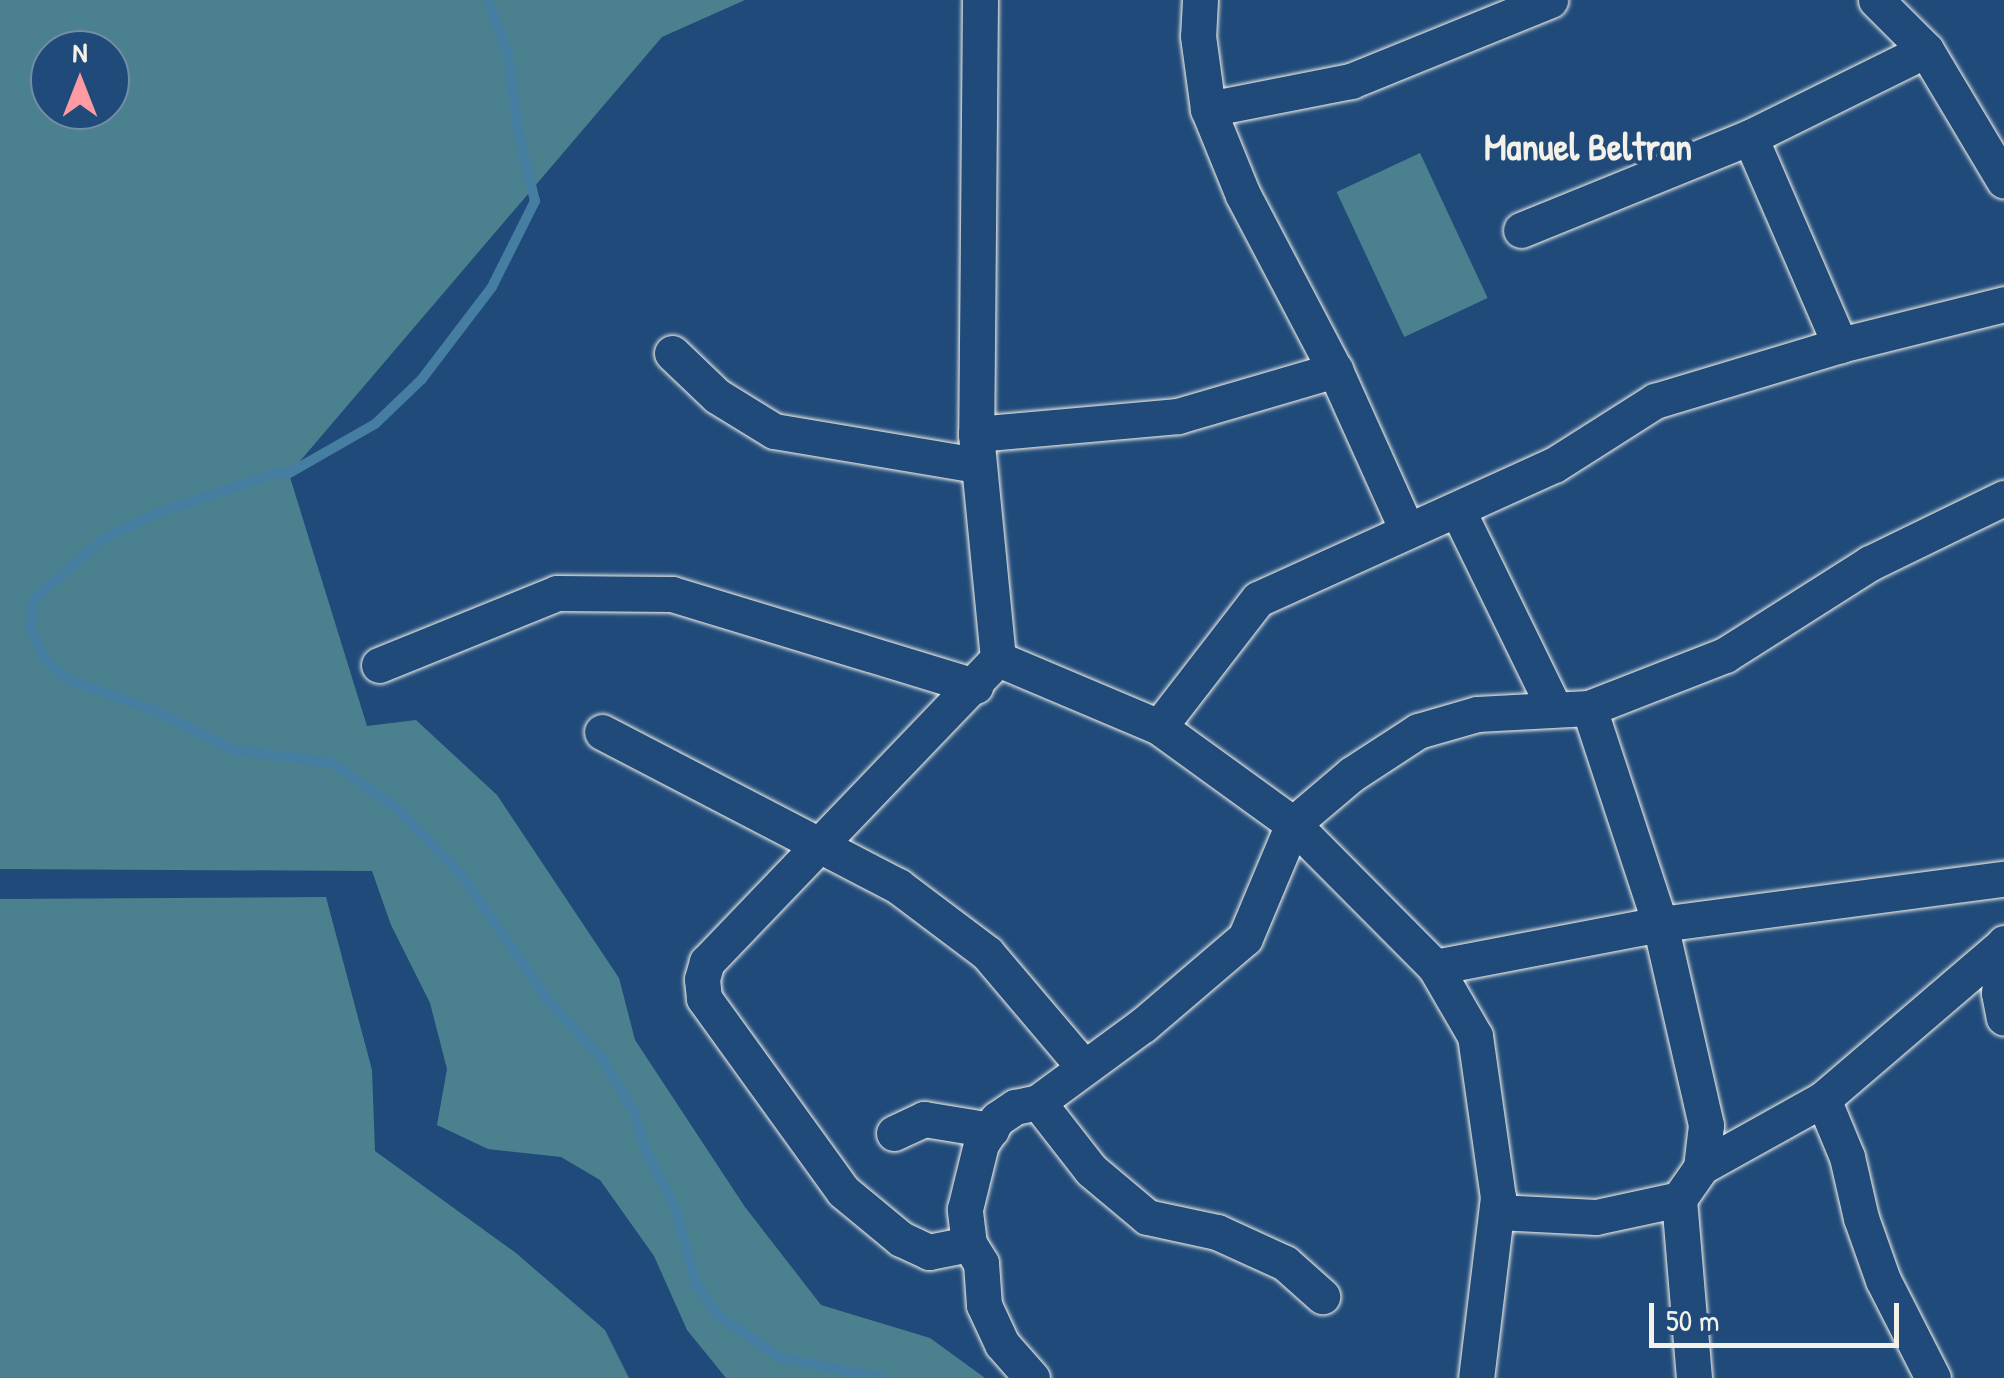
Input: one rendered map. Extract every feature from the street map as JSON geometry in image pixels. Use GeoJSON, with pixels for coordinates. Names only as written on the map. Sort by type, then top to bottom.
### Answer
{"type":"FeatureCollection","features":[{"type":"Feature","properties":{"kind":"street"},"geometry":{"type":"LineString","coordinates":[[969,1244],[929,1252],[901,1239],[843,1191],[704,998],[702,980],[707,962],[998,659],[977,449],[980,0]]}},
{"type":"Feature","properties":{"kind":"street"},"geometry":{"type":"LineString","coordinates":[[1200,0],[1198,36],[1208,109],[1242,195],[1335,370],[1407,530]]}},
{"type":"Feature","properties":{"kind":"street"},"geometry":{"type":"LineString","coordinates":[[1208,109],[1351,80],[1550,0]]}},
{"type":"Feature","properties":{"kind":"street"},"geometry":{"type":"LineString","coordinates":[[1876,0],[1926,50],[2004,181]]}},
{"type":"Feature","properties":{"kind":"street"},"geometry":{"type":"LineString","coordinates":[[1521,230],[1750,136],[1926,50]]}},
{"type":"Feature","properties":{"kind":"street"},"geometry":{"type":"LineString","coordinates":[[1750,136],[1840,346]]}},
{"type":"Feature","properties":{"kind":"street"},"geometry":{"type":"LineString","coordinates":[[1158,727],[1258,599],[1554,464],[1655,402],[1840,346],[2004,304]]}},
{"type":"Feature","properties":{"kind":"street"},"geometry":{"type":"LineString","coordinates":[[672,353],[716,396],[774,431],[977,449],[1178,416],[1335,370]]}},
{"type":"Feature","properties":{"kind":"street"},"geometry":{"type":"LineString","coordinates":[[1032,1378],[1002,1344],[984,1305],[981,1263],[969,1244],[965,1209],[981,1144],[990,1130],[1015,1108],[1038,1102],[1142,1026],[1245,938],[1293,824],[1352,774],[1418,731],[1477,714],[1572,708],[1725,655],[1870,563],[2004,498]]}},
{"type":"Feature","properties":{"kind":"street"},"geometry":{"type":"LineString","coordinates":[[1458,510],[1572,708],[1660,924],[1706,1124],[1701,1167]]}},
{"type":"Feature","properties":{"kind":"street"},"geometry":{"type":"LineString","coordinates":[[379,665],[557,592],[672,594],[975,686]]}},
{"type":"Feature","properties":{"kind":"street"},"geometry":{"type":"LineString","coordinates":[[998,659],[1158,727],[1293,824],[1435,967],[1474,1036],[1497,1212],[1476,1378]]}},
{"type":"Feature","properties":{"kind":"street"},"geometry":{"type":"LineString","coordinates":[[602,732],[824,844],[898,886],[987,953],[1083,1066]]}},
{"type":"Feature","properties":{"kind":"street"},"geometry":{"type":"LineString","coordinates":[[1435,967],[1660,924],[2004,880]]}},
{"type":"Feature","properties":{"kind":"street"},"geometry":{"type":"LineString","coordinates":[[2004,944],[1999,993],[2004,1018]]}},
{"type":"Feature","properties":{"kind":"street"},"geometry":{"type":"LineString","coordinates":[[1694,1378],[1679,1199],[1701,1167],[1823,1098],[2004,944]]}},
{"type":"Feature","properties":{"kind":"street"},"geometry":{"type":"LineString","coordinates":[[1823,1098],[1847,1157],[1861,1218],[1884,1280],[1932,1378]]}},
{"type":"Feature","properties":{"kind":"street"},"geometry":{"type":"LineString","coordinates":[[1038,1102],[1090,1170],[1147,1217],[1216,1232],[1284,1263],[1322,1296]]}},
{"type":"Feature","properties":{"kind":"street"},"geometry":{"type":"LineString","coordinates":[[894,1133],[924,1119],[990,1130]]}},
{"type":"Feature","properties":{"kind":"street"},"geometry":{"type":"LineString","coordinates":[[1497,1212],[1596,1216],[1679,1199]]}},
{"type":"Feature","properties":{"kind":"green space"},"geometry":{"type":"Polygon","coordinates":[[[0,0],[745,0],[662,37],[289,474],[367,726],[416,720],[497,795],[619,978],[635,1040],[745,1207],[821,1305],[930,1338],[985,1378],[726,1378],[687,1330],[654,1256],[600,1180],[561,1157],[488,1149],[437,1125],[447,1069],[430,1003],[391,925],[372,871],[0,869],[0,0]]]}},
{"type":"Feature","properties":{"kind":"green space"},"geometry":{"type":"Polygon","coordinates":[[[1420,153],[1488,298],[1404,337],[1337,192],[1420,153]]]}},
{"type":"Feature","properties":{"kind":"green space"},"geometry":{"type":"Polygon","coordinates":[[[326,897],[372,1070],[375,1151],[516,1253],[605,1330],[629,1378],[0,1378],[0,899],[326,897]]]}},
{"type":"Feature","properties":{"kind":"waterway"},"geometry":{"type":"LineString","coordinates":[[488,0],[508,55],[519,135],[535,201],[492,287],[422,379],[375,424],[289,473],[276,473],[158,513],[103,539],[34,599],[31,628],[44,659],[70,680],[155,711],[231,749],[332,763],[394,806],[461,874],[548,1000],[602,1059],[634,1112],[645,1149],[676,1209],[696,1285],[719,1316],[781,1358],[883,1378]]}},
{"type":"Feature","properties":{"kind":"district","name":"Manuel Beltran"},"geometry":{"type":"Point","coordinates":[1588,147]}}]}
